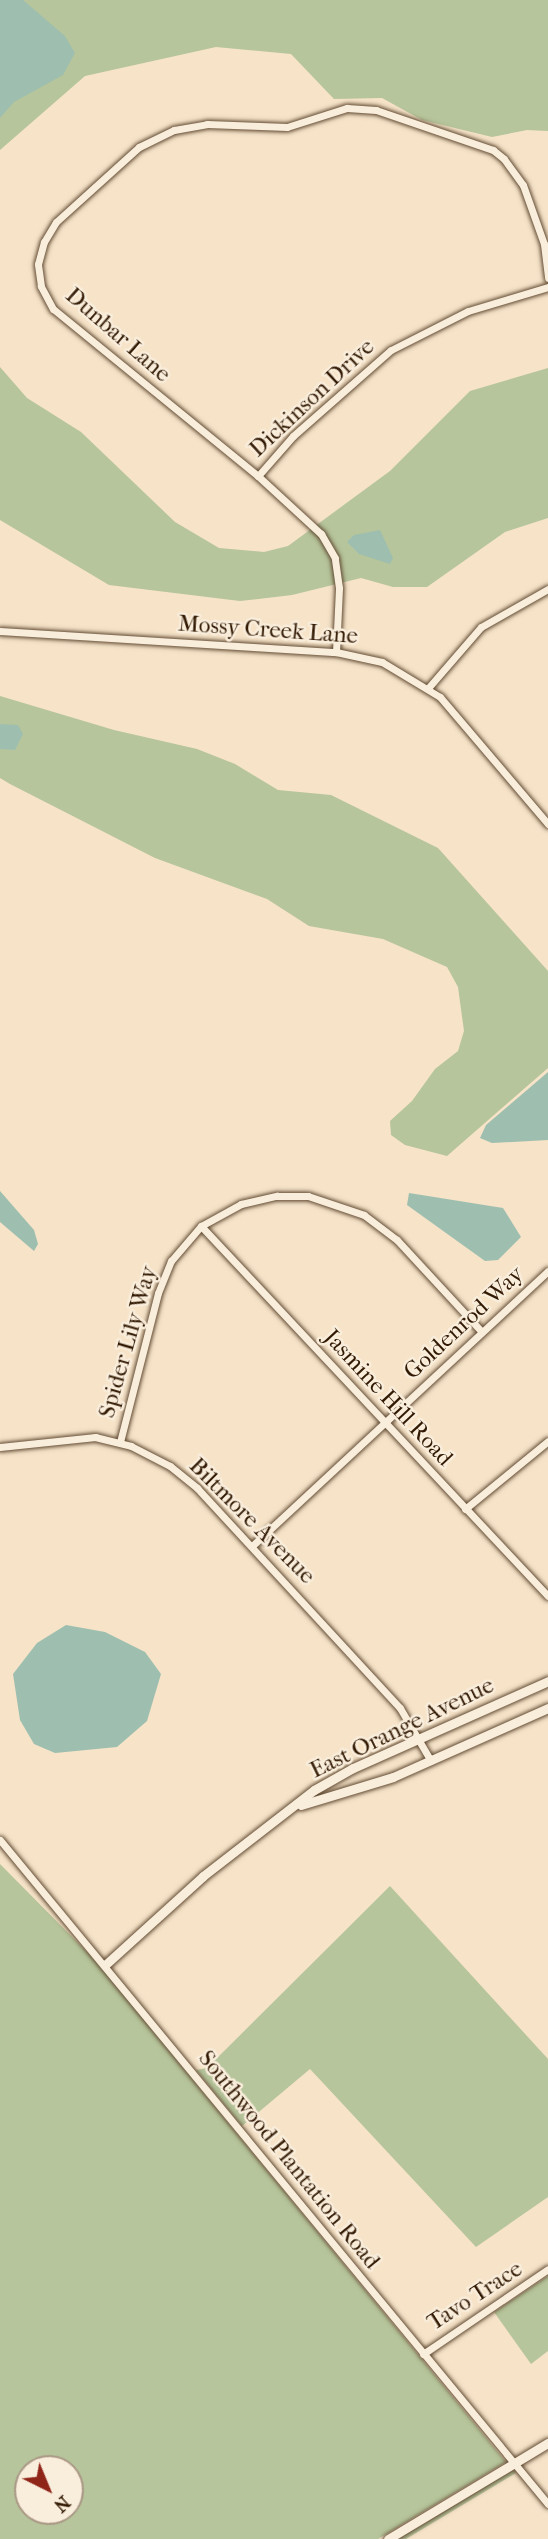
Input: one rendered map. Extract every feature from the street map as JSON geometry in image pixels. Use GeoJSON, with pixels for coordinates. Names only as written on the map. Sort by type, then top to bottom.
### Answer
{"type":"FeatureCollection","features":[{"type":"Feature","properties":{"kind":"street","name":"Dunbar Lane"},"geometry":{"type":"LineString","coordinates":[[336,652],[339,588],[335,558],[313,524],[53,309],[41,286],[38,264],[56,222],[139,147],[174,130],[207,124],[270,129],[347,108],[376,110],[493,150],[504,159],[526,193],[544,244],[548,278]]}},
{"type":"Feature","properties":{"kind":"street","name":"Dickinson Drive"},"geometry":{"type":"LineString","coordinates":[[258,476],[293,436],[391,350],[468,310],[548,287]]}},
{"type":"Feature","properties":{"kind":"street"},"geometry":{"type":"LineString","coordinates":[[429,687],[481,627],[548,589]]}},
{"type":"Feature","properties":{"kind":"street","name":"Mossy Creek Lane"},"geometry":{"type":"LineString","coordinates":[[0,631],[336,652],[382,662],[429,687],[548,824]]}},
{"type":"Feature","properties":{"kind":"street","name":"Spider Lily Way"},"geometry":{"type":"LineString","coordinates":[[120,1442],[163,1277],[181,1247],[201,1226],[227,1209],[259,1198],[293,1195],[332,1201],[384,1228],[482,1332]]}},
{"type":"Feature","properties":{"kind":"street","name":"Jasmine Hill Road"},"geometry":{"type":"LineString","coordinates":[[201,1226],[548,1596]]}},
{"type":"Feature","properties":{"kind":"street","name":"Goldenrod Way"},"geometry":{"type":"LineString","coordinates":[[252,1546],[548,1271]]}},
{"type":"Feature","properties":{"kind":"street","name":"Biltmore Avenue"},"geometry":{"type":"LineString","coordinates":[[0,1447],[81,1436],[120,1442],[182,1474],[252,1546],[400,1708],[431,1761]]}},
{"type":"Feature","properties":{"kind":"street"},"geometry":{"type":"LineString","coordinates":[[465,1509],[548,1441]]}},
{"type":"Feature","properties":{"kind":"street","name":"East Orange Avenue"},"geometry":{"type":"LineString","coordinates":[[105,1965],[277,1816],[353,1768],[548,1681]]}},
{"type":"Feature","properties":{"kind":"street","name":"East Orange Avenue"},"geometry":{"type":"LineString","coordinates":[[277,1816],[323,1795],[393,1777],[548,1708]]}},
{"type":"Feature","properties":{"kind":"street","name":"Southwood Plantation Road"},"geometry":{"type":"LineString","coordinates":[[0,1840],[548,2504]]}},
{"type":"Feature","properties":{"kind":"street","name":"Tavo Trace"},"geometry":{"type":"LineString","coordinates":[[423,2354],[548,2269]]}},
{"type":"Feature","properties":{"kind":"street"},"geometry":{"type":"LineString","coordinates":[[388,2539],[548,2443]]}},
{"type":"Feature","properties":{"kind":"shaded area"},"geometry":{"type":"Polygon","coordinates":[[[0,0],[548,0],[548,131],[527,130],[492,137],[422,120],[382,98],[334,99],[291,54],[216,47],[85,76],[0,150],[0,0]]]}},
{"type":"Feature","properties":{"kind":"shaded area"},"geometry":{"type":"Polygon","coordinates":[[[0,0],[23,0],[65,36],[75,53],[63,75],[14,102],[0,118],[0,0]]]}},
{"type":"Feature","properties":{"kind":"shaded area"},"geometry":{"type":"Polygon","coordinates":[[[0,367],[27,398],[81,432],[175,522],[219,548],[264,552],[288,546],[390,471],[470,391],[548,368],[548,518],[505,532],[427,587],[393,587],[361,578],[292,595],[240,601],[109,585],[0,520],[0,367]]]}},
{"type":"Feature","properties":{"kind":"shaded area"},"geometry":{"type":"Polygon","coordinates":[[[380,530],[393,558],[390,564],[359,554],[347,542],[354,535],[380,530]]]}},
{"type":"Feature","properties":{"kind":"shaded area"},"geometry":{"type":"Polygon","coordinates":[[[0,696],[114,730],[197,749],[235,764],[278,790],[331,795],[438,848],[548,971],[548,1068],[447,1156],[405,1145],[391,1135],[390,1121],[412,1101],[435,1069],[458,1051],[464,1031],[458,987],[447,967],[383,939],[309,926],[267,899],[155,858],[0,778],[0,696]]]}},
{"type":"Feature","properties":{"kind":"shaded area"},"geometry":{"type":"Polygon","coordinates":[[[0,724],[18,725],[23,734],[15,750],[0,749],[0,724]]]}},
{"type":"Feature","properties":{"kind":"shaded area"},"geometry":{"type":"Polygon","coordinates":[[[548,1072],[548,1140],[492,1143],[480,1138],[486,1125],[548,1072]]]}},
{"type":"Feature","properties":{"kind":"shaded area"},"geometry":{"type":"Polygon","coordinates":[[[0,1191],[34,1230],[38,1244],[34,1251],[0,1222],[0,1191]]]}},
{"type":"Feature","properties":{"kind":"shaded area"},"geometry":{"type":"Polygon","coordinates":[[[409,1193],[503,1208],[521,1237],[498,1260],[485,1261],[407,1205],[409,1193]]]}},
{"type":"Feature","properties":{"kind":"shaded area"},"geometry":{"type":"Polygon","coordinates":[[[66,1625],[105,1632],[145,1652],[161,1674],[147,1721],[117,1747],[55,1753],[34,1744],[20,1720],[13,1674],[37,1643],[66,1625]]]}},
{"type":"Feature","properties":{"kind":"shaded area"},"geometry":{"type":"Polygon","coordinates":[[[0,1864],[93,1958],[506,2462],[378,2539],[0,2539],[0,1864]]]}},
{"type":"Feature","properties":{"kind":"shaded area"},"geometry":{"type":"Polygon","coordinates":[[[390,1886],[548,2059],[548,2197],[476,2247],[310,2069],[242,2126],[196,2070],[207,2068],[390,1886]]]}},
{"type":"Feature","properties":{"kind":"shaded area"},"geometry":{"type":"Polygon","coordinates":[[[548,2276],[548,2351],[531,2364],[494,2312],[548,2276]]]}},
{"type":"Feature","properties":{"kind":"shaded area"},"geometry":{"type":"Polygon","coordinates":[[[513,2470],[516,2473],[406,2539],[398,2539],[513,2470]]]}}]}
